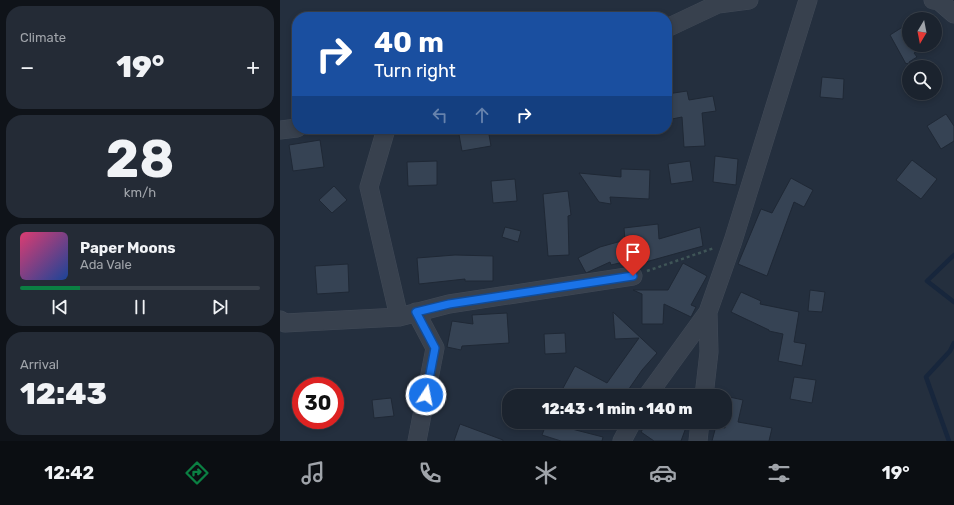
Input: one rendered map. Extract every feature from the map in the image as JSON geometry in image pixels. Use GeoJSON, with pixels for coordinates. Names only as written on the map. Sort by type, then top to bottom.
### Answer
{"type":"FeatureCollection","features":[{"type":"Feature","properties":{"kind":"street"},"geometry":{"type":"LineString","coordinates":[[672,26],[718,4],[748,0]]}},
{"type":"Feature","properties":{"kind":"street"},"geometry":{"type":"LineString","coordinates":[[652,389],[708,312],[733,241],[808,0]]}},
{"type":"Feature","properties":{"kind":"street"},"geometry":{"type":"LineString","coordinates":[[933,0],[939,1],[954,14]]}},
{"type":"Feature","properties":{"kind":"street"},"geometry":{"type":"LineString","coordinates":[[280,130],[292,129]]}},
{"type":"Feature","properties":{"kind":"street"},"geometry":{"type":"LineString","coordinates":[[385,134],[369,187],[408,314],[435,348],[417,441]]}},
{"type":"Feature","properties":{"kind":"street"},"geometry":{"type":"LineString","coordinates":[[280,320],[285,323],[408,314],[449,304],[633,276]]}},
{"type":"Feature","properties":{"kind":"street"},"geometry":{"type":"LineString","coordinates":[[705,389],[709,352],[708,312]]}},
{"type":"Feature","properties":{"kind":"street"},"geometry":{"type":"LineString","coordinates":[[622,441],[628,429]]}},
{"type":"Feature","properties":{"kind":"street"},"geometry":{"type":"LineString","coordinates":[[698,441],[699,429]]}},
{"type":"Feature","properties":{"kind":"path"},"geometry":{"type":"LineString","coordinates":[[633,276],[733,241]]}},
{"type":"Feature","properties":{"kind":"building"},"geometry":{"type":"Polygon","coordinates":[[[902,27],[902,52],[916,52],[914,53],[917,57],[912,60],[904,60],[890,35],[902,27]]]}},
{"type":"Feature","properties":{"kind":"building"},"geometry":{"type":"Polygon","coordinates":[[[822,77],[844,79],[843,99],[820,97],[822,77]]]}},
{"type":"Feature","properties":{"kind":"building"},"geometry":{"type":"Polygon","coordinates":[[[687,91],[689,100],[713,96],[716,111],[702,113],[705,146],[684,147],[682,117],[672,119],[672,93],[687,91]]]}},
{"type":"Feature","properties":{"kind":"building"},"geometry":{"type":"Polygon","coordinates":[[[946,114],[954,126],[954,141],[941,149],[927,126],[946,114]]]}},
{"type":"Feature","properties":{"kind":"building"},"geometry":{"type":"Polygon","coordinates":[[[459,134],[489,134],[491,146],[462,151],[459,134]]]}},
{"type":"Feature","properties":{"kind":"building"},"geometry":{"type":"Polygon","coordinates":[[[320,140],[324,167],[293,171],[289,145],[320,140]]]}},
{"type":"Feature","properties":{"kind":"building"},"geometry":{"type":"Polygon","coordinates":[[[715,156],[738,159],[736,185],[713,182],[715,156]]]}},
{"type":"Feature","properties":{"kind":"building"},"geometry":{"type":"Polygon","coordinates":[[[912,160],[937,179],[921,199],[896,180],[912,160]]]}},
{"type":"Feature","properties":{"kind":"building"},"geometry":{"type":"Polygon","coordinates":[[[437,161],[437,185],[408,186],[407,162],[437,161]]]}},
{"type":"Feature","properties":{"kind":"building"},"geometry":{"type":"Polygon","coordinates":[[[690,161],[693,181],[671,184],[668,164],[690,161]]]}},
{"type":"Feature","properties":{"kind":"building"},"geometry":{"type":"Polygon","coordinates":[[[621,169],[650,170],[649,199],[610,197],[611,204],[599,202],[579,173],[621,177],[621,169]]]}},
{"type":"Feature","properties":{"kind":"building"},"geometry":{"type":"Polygon","coordinates":[[[791,178],[813,190],[804,207],[794,202],[767,276],[738,264],[761,209],[772,213],[791,178]]]}},
{"type":"Feature","properties":{"kind":"building"},"geometry":{"type":"Polygon","coordinates":[[[515,179],[517,201],[493,203],[491,181],[515,179]]]}},
{"type":"Feature","properties":{"kind":"building"},"geometry":{"type":"Polygon","coordinates":[[[334,186],[347,200],[332,213],[319,200],[334,186]]]}},
{"type":"Feature","properties":{"kind":"building"},"geometry":{"type":"Polygon","coordinates":[[[568,191],[571,215],[568,216],[569,255],[548,256],[543,194],[568,191]]]}},
{"type":"Feature","properties":{"kind":"building"},"geometry":{"type":"Polygon","coordinates":[[[658,224],[659,239],[700,227],[703,246],[642,263],[640,258],[611,265],[610,262],[586,273],[578,258],[600,247],[625,240],[624,228],[658,224]]]}},
{"type":"Feature","properties":{"kind":"building"},"geometry":{"type":"Polygon","coordinates":[[[505,227],[521,231],[518,242],[502,237],[505,227]]]}},
{"type":"Feature","properties":{"kind":"building"},"geometry":{"type":"Polygon","coordinates":[[[455,255],[493,256],[493,281],[465,281],[465,279],[419,284],[417,258],[455,255]]]}},
{"type":"Feature","properties":{"kind":"building"},"geometry":{"type":"Polygon","coordinates":[[[683,263],[707,276],[691,305],[696,307],[691,317],[664,304],[663,324],[642,324],[642,294],[633,290],[668,290],[683,263]]]}},
{"type":"Feature","properties":{"kind":"building"},"geometry":{"type":"Polygon","coordinates":[[[348,264],[349,292],[317,294],[315,266],[348,264]]]}},
{"type":"Feature","properties":{"kind":"building"},"geometry":{"type":"Polygon","coordinates":[[[810,290],[825,292],[822,312],[808,311],[810,290]]]}},
{"type":"Feature","properties":{"kind":"building"},"geometry":{"type":"Polygon","coordinates":[[[741,292],[761,301],[760,304],[799,312],[794,342],[806,344],[802,366],[778,361],[783,334],[769,331],[731,312],[741,292]]]}},
{"type":"Feature","properties":{"kind":"building"},"geometry":{"type":"Polygon","coordinates":[[[613,312],[657,353],[642,370],[629,389],[563,389],[575,366],[607,383],[639,338],[615,339],[613,312]]]}},
{"type":"Feature","properties":{"kind":"building"},"geometry":{"type":"Polygon","coordinates":[[[507,313],[509,343],[462,346],[461,350],[447,347],[452,321],[473,324],[472,315],[507,313]]]}},
{"type":"Feature","properties":{"kind":"building"},"geometry":{"type":"Polygon","coordinates":[[[565,333],[566,353],[545,354],[544,334],[565,333]]]}},
{"type":"Feature","properties":{"kind":"building"},"geometry":{"type":"Polygon","coordinates":[[[794,377],[816,380],[812,403],[790,399],[794,377]]]}},
{"type":"Feature","properties":{"kind":"building"},"geometry":{"type":"Polygon","coordinates":[[[391,398],[394,416],[374,418],[372,400],[391,398]]]}},
{"type":"Feature","properties":{"kind":"building"},"geometry":{"type":"Polygon","coordinates":[[[732,398],[743,400],[738,422],[772,428],[769,441],[712,441],[715,429],[732,429],[732,398]]]}},
{"type":"Feature","properties":{"kind":"building"},"geometry":{"type":"Polygon","coordinates":[[[460,424],[503,440],[503,441],[454,441],[460,424]]]}},
{"type":"Feature","properties":{"kind":"building"},"geometry":{"type":"Polygon","coordinates":[[[544,429],[572,429],[603,437],[602,441],[561,441],[542,435],[544,429]]]}},
{"type":"Feature","properties":{"kind":"building"},"geometry":{"type":"Polygon","coordinates":[[[643,429],[685,429],[681,441],[654,441],[641,432],[643,429]]]}},
{"type":"Feature","properties":{"kind":"waterway"},"geometry":{"type":"LineString","coordinates":[[954,255],[927,281],[954,302]]}},
{"type":"Feature","properties":{"kind":"waterway"},"geometry":{"type":"LineString","coordinates":[[949,441],[926,377],[950,351],[954,343]]}},
{"type":"Feature","properties":{"kind":"route"},"geometry":{"type":"LineString","coordinates":[[426,395],[435,348],[416,312],[449,304],[633,276]]}}]}
